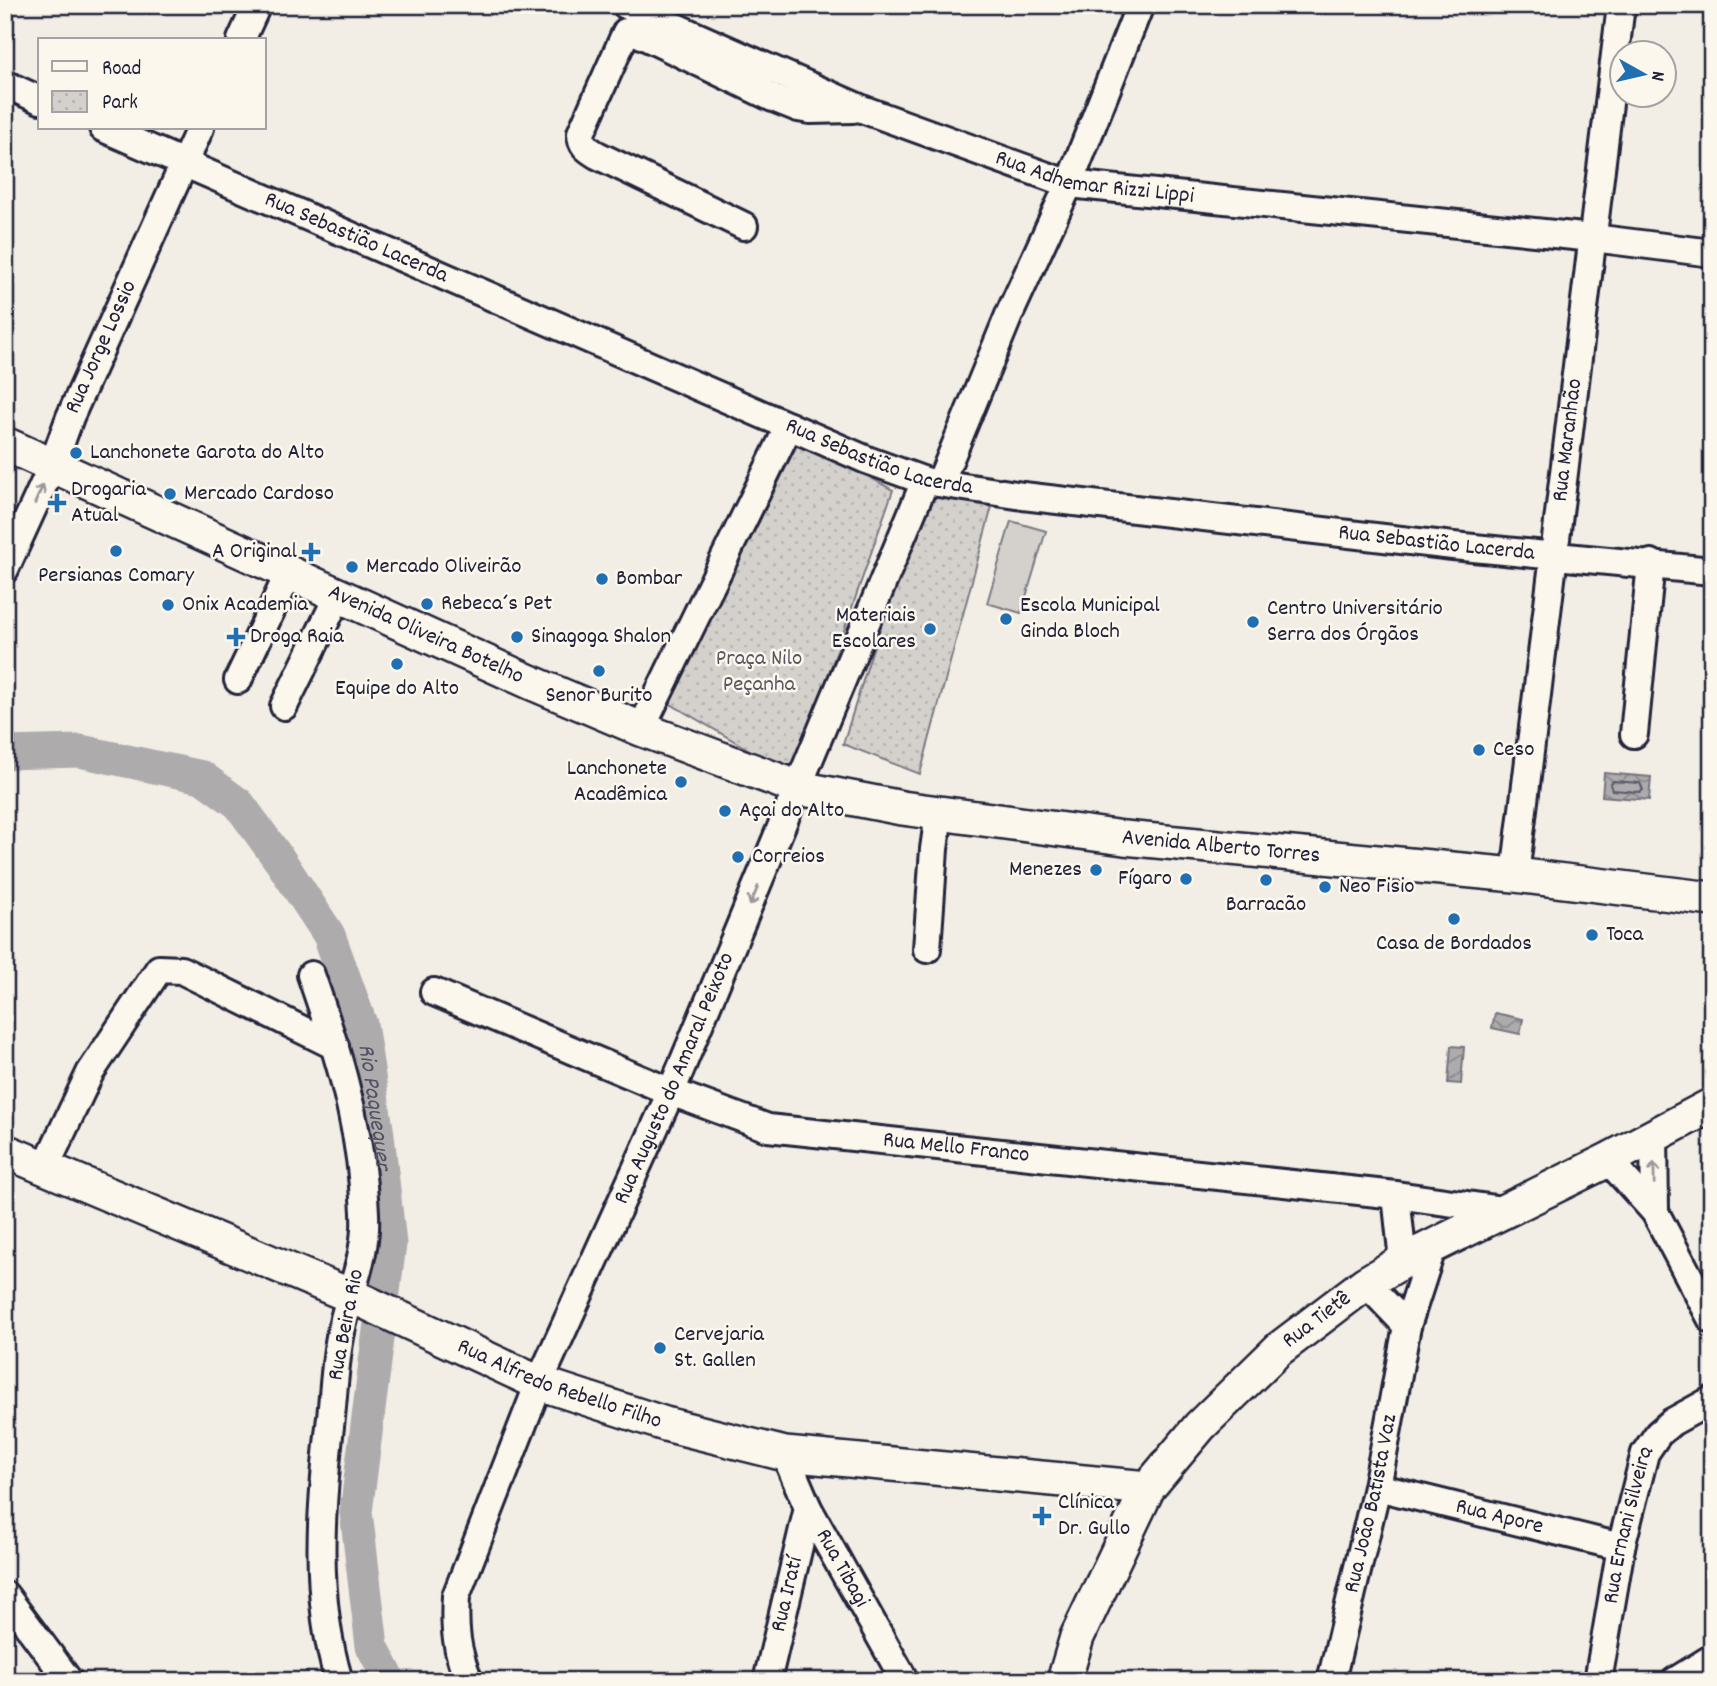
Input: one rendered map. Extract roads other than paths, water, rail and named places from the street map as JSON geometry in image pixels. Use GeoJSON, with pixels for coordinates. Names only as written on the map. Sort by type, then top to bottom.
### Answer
{"type":"FeatureCollection","features":[{"type":"Feature","properties":{"kind":"main road","name":"Avenida Oliveira Botelho"},"geometry":{"type":"LineString","coordinates":[[5,444],[530,682],[642,729],[788,783]]}},
{"type":"Feature","properties":{"kind":"main road","name":"Avenida Alberto Torres"},"geometry":{"type":"LineString","coordinates":[[788,783],[939,814],[1124,838],[1516,875],[1712,899]]}},
{"type":"Feature","properties":{"kind":"main road","name":"Rua Tietê"},"geometry":{"type":"LineString","coordinates":[[1064,1681],[1077,1637],[1147,1488],[1200,1426],[1279,1349],[1366,1283],[1403,1261],[1608,1160],[1712,1105]]}},
{"type":"Feature","properties":{"kind":"main road","name":"Rua Alfredo Rebello Filho"},"geometry":{"type":"LineString","coordinates":[[5,1151],[357,1299],[539,1383],[665,1424],[785,1454],[1147,1488]]}},
{"type":"Feature","properties":{"kind":"street"},"geometry":{"type":"LineString","coordinates":[[242,38],[257,5]]}},
{"type":"Feature","properties":{"kind":"street","name":"Rua Adhemar Rizzi Lippi"},"geometry":{"type":"LineString","coordinates":[[626,5],[862,108],[1069,184],[1593,238],[1712,253]]}},
{"type":"Feature","properties":{"kind":"street","name":"Rua Augusto do Amaral Peixoto"},"geometry":{"type":"LineString","coordinates":[[469,1681],[458,1655],[454,1622],[456,1596],[539,1383],[671,1092],[788,783],[817,737],[1069,184],[1140,5]]}},
{"type":"Feature","properties":{"kind":"street","name":"Rua Maranhão"},"geometry":{"type":"LineString","coordinates":[[1516,875],[1621,5]]}},
{"type":"Feature","properties":{"kind":"street"},"geometry":{"type":"LineString","coordinates":[[744,226],[597,155],[581,141],[581,133],[626,32],[636,32],[797,108],[862,108]]}},
{"type":"Feature","properties":{"kind":"street"},"geometry":{"type":"LineString","coordinates":[[5,84],[38,99]]}},
{"type":"Feature","properties":{"kind":"street","name":"Rua Sebastião Lacerda"},"geometry":{"type":"LineString","coordinates":[[108,130],[867,460],[933,482],[1023,496],[1555,557],[1712,570]]}},
{"type":"Feature","properties":{"kind":"street","name":"Rua Jorge Lossio"},"geometry":{"type":"LineString","coordinates":[[5,569],[199,130]]}},
{"type":"Feature","properties":{"kind":"street"},"geometry":{"type":"LineString","coordinates":[[642,729],[789,426]]}},
{"type":"Feature","properties":{"kind":"street"},"geometry":{"type":"LineString","coordinates":[[1634,734],[1651,564]]}},
{"type":"Feature","properties":{"kind":"street"},"geometry":{"type":"LineString","coordinates":[[238,680],[289,573]]}},
{"type":"Feature","properties":{"kind":"street"},"geometry":{"type":"LineString","coordinates":[[284,706],[338,596]]}},
{"type":"Feature","properties":{"kind":"street"},"geometry":{"type":"LineString","coordinates":[[927,949],[939,814]]}},
{"type":"Feature","properties":{"kind":"street"},"geometry":{"type":"LineString","coordinates":[[45,1168],[90,1073],[159,969],[181,970],[335,1046]]}},
{"type":"Feature","properties":{"kind":"street","name":"Rua Beira Rio"},"geometry":{"type":"LineString","coordinates":[[311,975],[335,1046],[354,1116],[365,1226],[357,1299],[341,1333],[324,1474],[321,1530],[323,1602],[332,1657],[340,1681]]}},
{"type":"Feature","properties":{"kind":"street","name":"Rua Mello Franco"},"geometry":{"type":"LineString","coordinates":[[434,992],[671,1092],[768,1128],[1396,1195],[1503,1210]]}},
{"type":"Feature","properties":{"kind":"street"},"geometry":{"type":"LineString","coordinates":[[1654,1134],[1655,1212]]}},
{"type":"Feature","properties":{"kind":"street"},"geometry":{"type":"LineString","coordinates":[[1608,1160],[1655,1212],[1712,1320]]}},
{"type":"Feature","properties":{"kind":"street"},"geometry":{"type":"LineString","coordinates":[[1396,1195],[1403,1261]]}},
{"type":"Feature","properties":{"kind":"street","name":"Rua João Batista Vaz"},"geometry":{"type":"LineString","coordinates":[[1331,1681],[1377,1488],[1407,1326],[1433,1246]]}},
{"type":"Feature","properties":{"kind":"street"},"geometry":{"type":"LineString","coordinates":[[1366,1283],[1407,1326]]}},
{"type":"Feature","properties":{"kind":"street","name":"Rua Ernani Silveira"},"geometry":{"type":"LineString","coordinates":[[1598,1681],[1621,1546],[1645,1453],[1658,1434],[1672,1422],[1712,1400]]}},
{"type":"Feature","properties":{"kind":"street","name":"Rua Tibagi"},"geometry":{"type":"LineString","coordinates":[[785,1454],[808,1508],[905,1681]]}},
{"type":"Feature","properties":{"kind":"street","name":"Rua Apore"},"geometry":{"type":"LineString","coordinates":[[1377,1488],[1621,1546]]}},
{"type":"Feature","properties":{"kind":"street","name":"Rua Iratí"},"geometry":{"type":"LineString","coordinates":[[767,1681],[808,1508]]}},
{"type":"Feature","properties":{"kind":"street"},"geometry":{"type":"LineString","coordinates":[[5,1595],[69,1681]]}},
{"type":"Feature","properties":{"kind":"street"},"geometry":{"type":"LineString","coordinates":[[1675,1681],[1712,1658]]}},
{"type":"Feature","properties":{"kind":"water"},"geometry":{"type":"Polygon","coordinates":[[[1604,773],[1651,777],[1649,800],[1602,796],[1604,773]]]}},
{"type":"Feature","properties":{"kind":"water"},"geometry":{"type":"Polygon","coordinates":[[[1495,1013],[1523,1019],[1520,1034],[1492,1028],[1495,1013]]]}},
{"type":"Feature","properties":{"kind":"water"},"geometry":{"type":"Polygon","coordinates":[[[1451,1046],[1464,1047],[1461,1084],[1448,1083],[1451,1046]]]}},
{"type":"Feature","properties":{"kind":"waterway","name":"Rio Paquequer"},"geometry":{"type":"LineString","coordinates":[[5,753],[80,751],[202,777],[239,804],[329,935],[361,1024],[378,1135],[390,1244],[356,1512],[372,1646],[390,1681]]}},
{"type":"Feature","properties":{"kind":"place","name":"Lanchonete Garota do Alto"},"geometry":{"type":"Point","coordinates":[76,453]}},
{"type":"Feature","properties":{"kind":"place","name":"Mercado Cardoso"},"geometry":{"type":"Point","coordinates":[170,494]}},
{"type":"Feature","properties":{"kind":"place","name":"Drogaria Atual"},"geometry":{"type":"Point","coordinates":[57,503]}},
{"type":"Feature","properties":{"kind":"place","name":"Persianas Comary"},"geometry":{"type":"Point","coordinates":[116,551]}},
{"type":"Feature","properties":{"kind":"place","name":"A Original"},"geometry":{"type":"Point","coordinates":[311,552]}},
{"type":"Feature","properties":{"kind":"place","name":"Mercado Oliveirão"},"geometry":{"type":"Point","coordinates":[352,567]}},
{"type":"Feature","properties":{"kind":"place","name":"Bombar"},"geometry":{"type":"Point","coordinates":[602,579]}},
{"type":"Feature","properties":{"kind":"place","name":"Rebeca´s Pet"},"geometry":{"type":"Point","coordinates":[427,604]}},
{"type":"Feature","properties":{"kind":"place","name":"Onix Academia"},"geometry":{"type":"Point","coordinates":[168,605]}},
{"type":"Feature","properties":{"kind":"place","name":"Escola Municipal Ginda Bloch"},"geometry":{"type":"Point","coordinates":[1006,619]}},
{"type":"Feature","properties":{"kind":"place","name":"Centro Universitário Serra dos Órgãos"},"geometry":{"type":"Point","coordinates":[1253,622]}},
{"type":"Feature","properties":{"kind":"place","name":"Materiais Escolares"},"geometry":{"type":"Point","coordinates":[930,629]}},
{"type":"Feature","properties":{"kind":"place","name":"Droga Raia"},"geometry":{"type":"Point","coordinates":[236,637]}},
{"type":"Feature","properties":{"kind":"place","name":"Sinagoga Shalon"},"geometry":{"type":"Point","coordinates":[517,637]}},
{"type":"Feature","properties":{"kind":"place","name":"Equipe do Alto"},"geometry":{"type":"Point","coordinates":[397,664]}},
{"type":"Feature","properties":{"kind":"place","name":"Senor Burito"},"geometry":{"type":"Point","coordinates":[599,671]}},
{"type":"Feature","properties":{"kind":"place","name":"Ceso"},"geometry":{"type":"Point","coordinates":[1479,750]}},
{"type":"Feature","properties":{"kind":"place","name":"Lanchonete Acadêmica"},"geometry":{"type":"Point","coordinates":[681,782]}},
{"type":"Feature","properties":{"kind":"place","name":"Açai do Alto"},"geometry":{"type":"Point","coordinates":[725,811]}},
{"type":"Feature","properties":{"kind":"place","name":"Correios"},"geometry":{"type":"Point","coordinates":[738,857]}},
{"type":"Feature","properties":{"kind":"place","name":"Menezes"},"geometry":{"type":"Point","coordinates":[1096,870]}},
{"type":"Feature","properties":{"kind":"place","name":"Fígaro"},"geometry":{"type":"Point","coordinates":[1186,879]}},
{"type":"Feature","properties":{"kind":"place","name":"Barracão"},"geometry":{"type":"Point","coordinates":[1266,880]}},
{"type":"Feature","properties":{"kind":"place","name":"Neo Fisio"},"geometry":{"type":"Point","coordinates":[1325,887]}},
{"type":"Feature","properties":{"kind":"place","name":"Casa de Bordados"},"geometry":{"type":"Point","coordinates":[1454,919]}},
{"type":"Feature","properties":{"kind":"place","name":"Toca"},"geometry":{"type":"Point","coordinates":[1592,935]}},
{"type":"Feature","properties":{"kind":"place","name":"Cervejaria St. Gallen"},"geometry":{"type":"Point","coordinates":[660,1348]}},
{"type":"Feature","properties":{"kind":"place","name":"Clínica Dr. Gullo"},"geometry":{"type":"Point","coordinates":[1042,1516]}},
{"type":"Feature","properties":{"kind":"park label","name":"Praça Nilo Peçanha"},"geometry":{"type":"Point","coordinates":[759,672]}}]}
